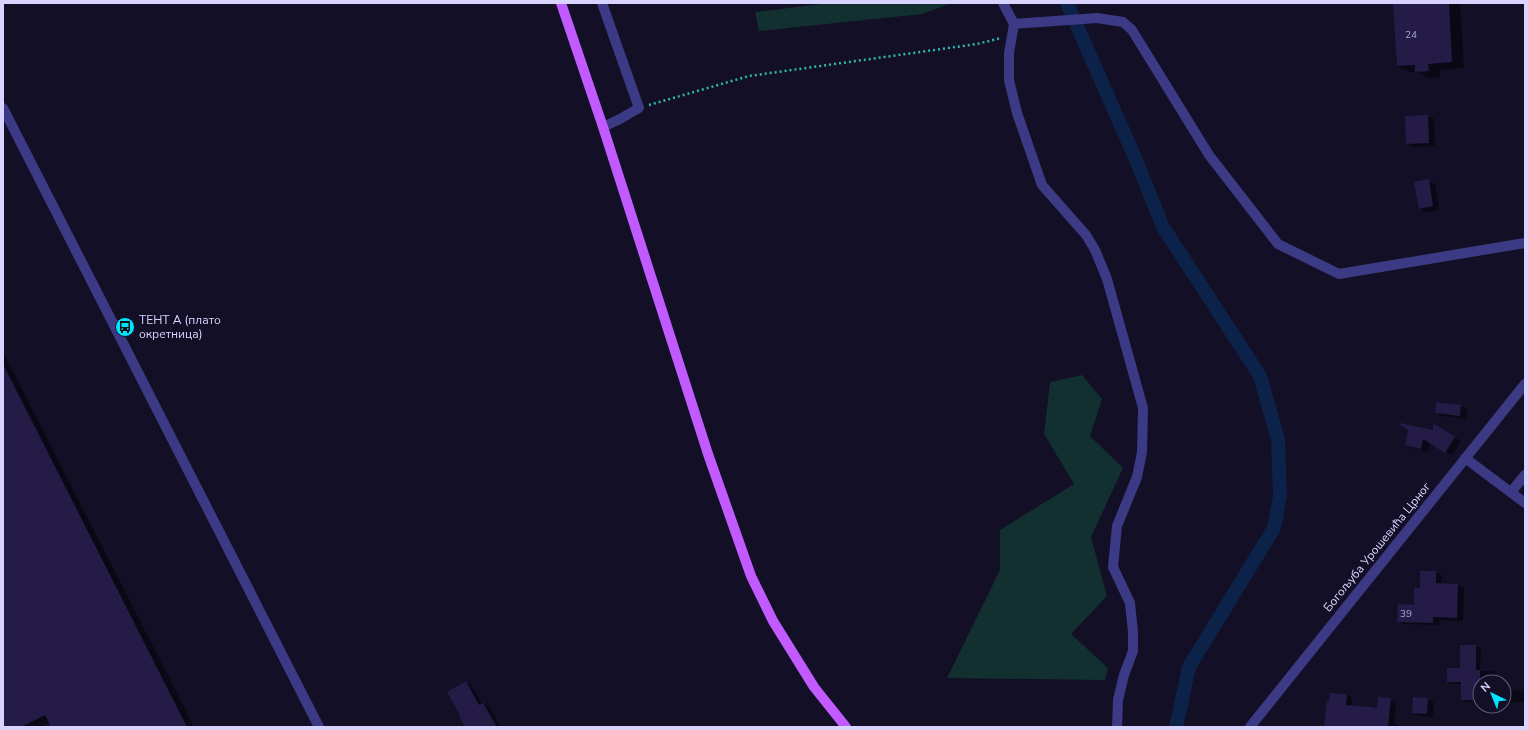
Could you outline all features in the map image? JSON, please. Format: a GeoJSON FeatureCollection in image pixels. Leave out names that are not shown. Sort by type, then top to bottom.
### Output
{"type":"FeatureCollection","features":[{"type":"Feature","properties":{"kind":"main road"},"geometry":{"type":"LineString","coordinates":[[560,3],[603,127],[708,454],[751,576],[773,621],[814,687],[846,727]]}},
{"type":"Feature","properties":{"kind":"street"},"geometry":{"type":"LineString","coordinates":[[602,3],[639,108],[603,127]]}},
{"type":"Feature","properties":{"kind":"street"},"geometry":{"type":"LineString","coordinates":[[1003,3],[1014,24],[1009,53],[1009,80],[1017,113],[1042,185],[1086,235],[1095,250],[1106,279],[1144,408],[1142,452],[1137,477],[1117,526],[1113,567],[1130,603],[1133,632],[1133,651],[1124,674],[1118,700],[1117,727]]}},
{"type":"Feature","properties":{"kind":"street"},"geometry":{"type":"LineString","coordinates":[[1014,24],[1097,18],[1123,22],[1132,30],[1209,155],[1278,244],[1339,274],[1525,243]]}},
{"type":"Feature","properties":{"kind":"street"},"geometry":{"type":"LineString","coordinates":[[3,108],[319,727]]}},
{"type":"Feature","properties":{"kind":"street","name":"Богољуба Урошевића Црног"},"geometry":{"type":"LineString","coordinates":[[1250,727],[1525,384]]}},
{"type":"Feature","properties":{"kind":"street"},"geometry":{"type":"LineString","coordinates":[[1465,458],[1525,503]]}},
{"type":"Feature","properties":{"kind":"street"},"geometry":{"type":"LineString","coordinates":[[1511,492],[1525,475]]}},
{"type":"Feature","properties":{"kind":"path"},"geometry":{"type":"LineString","coordinates":[[639,108],[749,76],[977,44],[1011,35]]}},
{"type":"Feature","properties":{"kind":"green space"},"geometry":{"type":"Polygon","coordinates":[[[830,3],[952,3],[922,14],[759,31],[755,12],[830,3]]]}},
{"type":"Feature","properties":{"kind":"green space"},"geometry":{"type":"Polygon","coordinates":[[[1082,375],[1102,399],[1090,436],[1123,468],[1091,537],[1107,596],[1071,634],[1108,668],[1105,680],[947,678],[1000,570],[1000,530],[1074,484],[1044,434],[1050,382],[1082,375]]]}},
{"type":"Feature","properties":{"kind":"building"},"geometry":{"type":"Polygon","coordinates":[[[1393,3],[1449,3],[1452,62],[1428,64],[1429,71],[1415,72],[1415,65],[1397,66],[1393,3]]]}},
{"type":"Feature","properties":{"kind":"building"},"geometry":{"type":"Polygon","coordinates":[[[1428,115],[1429,143],[1406,144],[1405,116],[1428,115]]]}},
{"type":"Feature","properties":{"kind":"building"},"geometry":{"type":"Polygon","coordinates":[[[1429,179],[1433,206],[1419,209],[1414,182],[1429,179]]]}},
{"type":"Feature","properties":{"kind":"building"},"geometry":{"type":"Polygon","coordinates":[[[3,364],[187,727],[51,727],[45,715],[21,727],[3,727],[3,364]]]}},
{"type":"Feature","properties":{"kind":"building"},"geometry":{"type":"Polygon","coordinates":[[[1436,402],[1461,405],[1460,416],[1435,413],[1436,402]]]}},
{"type":"Feature","properties":{"kind":"building"},"geometry":{"type":"Polygon","coordinates":[[[1400,423],[1433,430],[1433,423],[1455,437],[1445,453],[1423,439],[1421,449],[1405,445],[1408,430],[1400,425],[1400,423]]]}},
{"type":"Feature","properties":{"kind":"building"},"geometry":{"type":"Polygon","coordinates":[[[1420,571],[1436,571],[1436,583],[1458,584],[1457,618],[1433,617],[1433,623],[1397,622],[1398,604],[1414,605],[1414,588],[1420,588],[1420,571]]]}},
{"type":"Feature","properties":{"kind":"building"},"geometry":{"type":"Polygon","coordinates":[[[1460,645],[1476,645],[1476,670],[1480,670],[1480,674],[1472,674],[1472,700],[1461,700],[1461,682],[1447,682],[1447,668],[1460,668],[1460,645]]]}},
{"type":"Feature","properties":{"kind":"building"},"geometry":{"type":"Polygon","coordinates":[[[466,681],[479,705],[483,703],[497,727],[465,727],[447,692],[466,681]]]}},
{"type":"Feature","properties":{"kind":"building"},"geometry":{"type":"Polygon","coordinates":[[[1330,693],[1347,694],[1346,705],[1377,708],[1378,697],[1391,698],[1388,727],[1324,727],[1327,701],[1329,701],[1330,693]]]}},
{"type":"Feature","properties":{"kind":"building"},"geometry":{"type":"Polygon","coordinates":[[[1413,697],[1428,698],[1427,714],[1412,713],[1413,697]]]}},
{"type":"Feature","properties":{"kind":"waterway"},"geometry":{"type":"LineString","coordinates":[[1067,3],[1136,160],[1163,227],[1260,376],[1278,439],[1280,496],[1274,528],[1189,667],[1176,727]]}},
{"type":"Feature","properties":{"kind":"place","name":"ТЕНТ А (плато окретница)"},"geometry":{"type":"Point","coordinates":[125,327]}}]}
